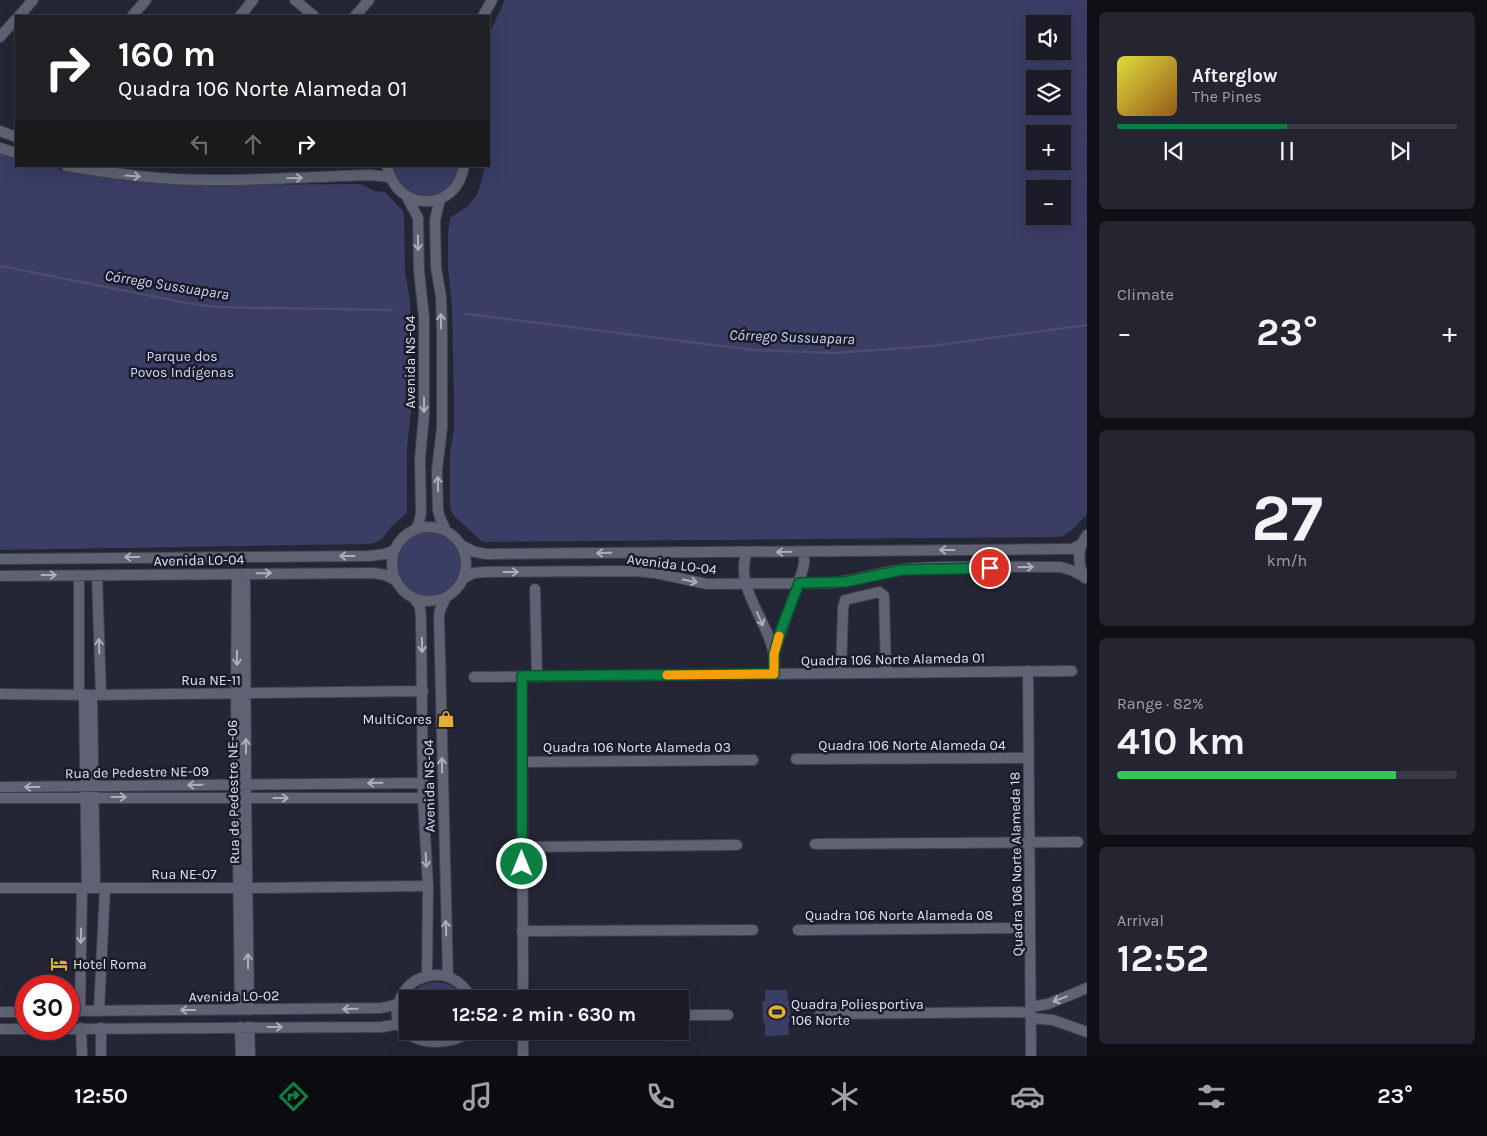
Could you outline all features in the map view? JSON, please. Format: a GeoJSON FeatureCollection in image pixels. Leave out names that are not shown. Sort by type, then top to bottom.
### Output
{"type":"FeatureCollection","features":[{"type":"Feature","properties":{"kind":"street"},"geometry":{"type":"LineString","coordinates":[[20,15],[33,0]]}},
{"type":"Feature","properties":{"kind":"street"},"geometry":{"type":"LineString","coordinates":[[133,15],[146,0]]}},
{"type":"Feature","properties":{"kind":"street"},"geometry":{"type":"LineString","coordinates":[[241,15],[253,0]]}},
{"type":"Feature","properties":{"kind":"street"},"geometry":{"type":"LineString","coordinates":[[294,0],[313,15]]}},
{"type":"Feature","properties":{"kind":"street"},"geometry":{"type":"LineString","coordinates":[[356,15],[369,0]]}},
{"type":"Feature","properties":{"kind":"street"},"geometry":{"type":"LineString","coordinates":[[484,15],[492,0]]}},
{"type":"Feature","properties":{"kind":"street"},"geometry":{"type":"LineString","coordinates":[[0,37],[15,20]]}},
{"type":"Feature","properties":{"kind":"street"},"geometry":{"type":"LineString","coordinates":[[0,131],[15,137]]}},
{"type":"Feature","properties":{"kind":"street"},"geometry":{"type":"LineString","coordinates":[[0,148],[15,153]]}},
{"type":"Feature","properties":{"kind":"street"},"geometry":{"type":"LineString","coordinates":[[73,167],[122,175],[174,179],[229,180],[369,175],[390,177],[387,167]]}},
{"type":"Feature","properties":{"kind":"street"},"geometry":{"type":"LineString","coordinates":[[407,197],[419,201],[440,199],[454,190],[461,180],[464,167]]}},
{"type":"Feature","properties":{"kind":"street","name":"Avenida NS-04"},"geometry":{"type":"LineString","coordinates":[[390,177],[396,188],[407,197],[418,218],[419,271],[424,317],[424,415],[420,459],[421,513],[416,530]]}},
{"type":"Feature","properties":{"kind":"street"},"geometry":{"type":"LineString","coordinates":[[440,199],[435,220],[436,267],[442,328],[442,428],[437,470],[438,510],[446,531]]}},
{"type":"Feature","properties":{"kind":"street"},"geometry":{"type":"LineString","coordinates":[[396,581],[392,565],[395,550],[402,538],[416,530],[431,527],[446,531],[456,538],[461,545],[466,559],[464,578]]}},
{"type":"Feature","properties":{"kind":"street"},"geometry":{"type":"LineString","coordinates":[[1084,539],[1079,561],[1086,579]]}},
{"type":"Feature","properties":{"kind":"street","name":"Avenida LO-04"},"geometry":{"type":"LineString","coordinates":[[461,545],[475,552],[487,554],[802,552],[1066,549],[1072,548],[1084,539]]}},
{"type":"Feature","properties":{"kind":"street","name":"Avenida LO-04"},"geometry":{"type":"LineString","coordinates":[[0,558],[369,556],[385,554],[395,550]]}},
{"type":"Feature","properties":{"kind":"street"},"geometry":{"type":"LineString","coordinates":[[747,552],[743,567],[745,584],[774,654]]}},
{"type":"Feature","properties":{"kind":"street"},"geometry":{"type":"LineString","coordinates":[[774,674],[774,654],[804,566],[802,552]]}},
{"type":"Feature","properties":{"kind":"street","name":"Avenida LO-04"},"geometry":{"type":"LineString","coordinates":[[464,578],[474,573],[484,572],[636,571],[704,583],[745,584],[845,582],[894,571],[940,568],[1060,567],[1086,579]]}},
{"type":"Feature","properties":{"kind":"street","name":"Avenida LO-04"},"geometry":{"type":"LineString","coordinates":[[0,576],[373,573],[383,574],[396,581]]}},
{"type":"Feature","properties":{"kind":"street","name":"Rua de Pedestre NE-06"},"geometry":{"type":"LineString","coordinates":[[241,574],[244,1010]]}},
{"type":"Feature","properties":{"kind":"street"},"geometry":{"type":"LineString","coordinates":[[79,575],[89,695]]}},
{"type":"Feature","properties":{"kind":"street"},"geometry":{"type":"LineString","coordinates":[[97,575],[89,695],[89,798],[98,1011]]}},
{"type":"Feature","properties":{"kind":"street","name":"Avenida NS-04"},"geometry":{"type":"LineString","coordinates":[[448,977],[439,617],[446,597],[456,590],[464,578]]}},
{"type":"Feature","properties":{"kind":"street","name":"Avenida NS-04"},"geometry":{"type":"LineString","coordinates":[[396,581],[403,590],[414,598],[420,607],[421,614],[423,798],[428,886],[427,976]]}},
{"type":"Feature","properties":{"kind":"street"},"geometry":{"type":"LineString","coordinates":[[535,589],[537,676]]}},
{"type":"Feature","properties":{"kind":"street"},"geometry":{"type":"LineString","coordinates":[[841,673],[843,608],[845,600],[879,592],[884,596],[886,673]]}},
{"type":"Feature","properties":{"kind":"street"},"geometry":{"type":"LineString","coordinates":[[414,598],[430,601],[446,597]]}},
{"type":"Feature","properties":{"kind":"street","name":"Quadra 106 Norte Alameda 01"},"geometry":{"type":"LineString","coordinates":[[474,677],[1072,671]]}},
{"type":"Feature","properties":{"kind":"street","name":"Quadra 106 Norte Alameda 18"},"geometry":{"type":"LineString","coordinates":[[1028,672],[1031,1056]]}},
{"type":"Feature","properties":{"kind":"street"},"geometry":{"type":"LineString","coordinates":[[522,676],[523,990]]}},
{"type":"Feature","properties":{"kind":"street","name":"Rua NE-11"},"geometry":{"type":"LineString","coordinates":[[0,694],[241,694],[423,691]]}},
{"type":"Feature","properties":{"kind":"street","name":"Quadra 106 Norte Alameda 04"},"geometry":{"type":"LineString","coordinates":[[796,759],[1029,758]]}},
{"type":"Feature","properties":{"kind":"street","name":"Quadra 106 Norte Alameda 03"},"geometry":{"type":"LineString","coordinates":[[522,762],[753,760]]}},
{"type":"Feature","properties":{"kind":"street","name":"Rua de Pedestre NE-09"},"geometry":{"type":"LineString","coordinates":[[0,787],[424,782]]}},
{"type":"Feature","properties":{"kind":"street","name":"Rua de Pedestre NE-09"},"geometry":{"type":"LineString","coordinates":[[0,798],[423,798]]}},
{"type":"Feature","properties":{"kind":"street"},"geometry":{"type":"LineString","coordinates":[[815,844],[1078,842]]}},
{"type":"Feature","properties":{"kind":"street"},"geometry":{"type":"LineString","coordinates":[[522,847],[737,844]]}},
{"type":"Feature","properties":{"kind":"street","name":"Rua NE-07"},"geometry":{"type":"LineString","coordinates":[[0,888],[428,886]]}},
{"type":"Feature","properties":{"kind":"street"},"geometry":{"type":"LineString","coordinates":[[80,1011],[92,888]]}},
{"type":"Feature","properties":{"kind":"street","name":"Quadra 106 Norte Alameda 08"},"geometry":{"type":"LineString","coordinates":[[798,930],[1030,928]]}},
{"type":"Feature","properties":{"kind":"street"},"geometry":{"type":"LineString","coordinates":[[522,931],[754,930]]}},
{"type":"Feature","properties":{"kind":"street"},"geometry":{"type":"LineString","coordinates":[[82,1056],[81,1028],[382,1027],[398,1024],[398,1004],[412,982],[427,976],[440,975],[461,984],[465,990]]}},
{"type":"Feature","properties":{"kind":"street"},"geometry":{"type":"LineString","coordinates":[[1031,1012],[1087,988]]}},
{"type":"Feature","properties":{"kind":"street","name":"Avenida LO-02"},"geometry":{"type":"LineString","coordinates":[[80,1011],[380,1008],[398,1004]]}},
{"type":"Feature","properties":{"kind":"street"},"geometry":{"type":"LineString","coordinates":[[0,1012],[15,1012]]}},
{"type":"Feature","properties":{"kind":"street"},"geometry":{"type":"LineString","coordinates":[[820,1014],[1031,1012],[1087,1032]]}},
{"type":"Feature","properties":{"kind":"street"},"geometry":{"type":"LineString","coordinates":[[689,1015],[728,1015]]}},
{"type":"Feature","properties":{"kind":"street"},"geometry":{"type":"LineString","coordinates":[[241,1056],[244,1027]]}},
{"type":"Feature","properties":{"kind":"street"},"geometry":{"type":"LineString","coordinates":[[244,1027],[250,1056]]}},
{"type":"Feature","properties":{"kind":"street"},"geometry":{"type":"LineString","coordinates":[[101,1028],[101,1056]]}},
{"type":"Feature","properties":{"kind":"street"},"geometry":{"type":"LineString","coordinates":[[0,1029],[15,1029]]}},
{"type":"Feature","properties":{"kind":"street"},"geometry":{"type":"LineString","coordinates":[[407,1040],[427,1051],[435,1052],[448,1050],[465,1040]]}},
{"type":"Feature","properties":{"kind":"street"},"geometry":{"type":"LineString","coordinates":[[523,1040],[523,1056]]}},
{"type":"Feature","properties":{"kind":"green space"},"geometry":{"type":"Polygon","coordinates":[[[505,0],[1087,0],[1087,515],[1070,532],[1057,537],[481,541],[455,517],[450,509],[450,453],[454,429],[454,399],[448,232],[450,218],[468,206],[476,196],[485,167],[490,167],[490,32],[505,0]]]}},
{"type":"Feature","properties":{"kind":"green space","name":"Parque dos Povos Indígenas"},"geometry":{"type":"Polygon","coordinates":[[[0,152],[15,157],[15,167],[52,167],[66,171],[125,179],[225,185],[361,184],[374,191],[385,192],[403,211],[405,271],[410,301],[411,329],[411,410],[407,449],[407,511],[381,539],[369,544],[0,550],[0,152]]]}},
{"type":"Feature","properties":{"kind":"green space"},"geometry":{"type":"Polygon","coordinates":[[[393,167],[458,167],[455,179],[447,188],[437,193],[426,195],[414,193],[404,188],[397,179],[393,167]]]}},
{"type":"Feature","properties":{"kind":"green space"},"geometry":{"type":"Polygon","coordinates":[[[430,532],[448,538],[456,546],[462,564],[456,582],[448,590],[430,596],[412,590],[404,582],[398,564],[404,546],[412,538],[430,532]]]}},
{"type":"Feature","properties":{"kind":"green space"},"geometry":{"type":"Polygon","coordinates":[[[434,982],[443,983],[458,990],[416,990],[434,982]]]}},
{"type":"Feature","properties":{"kind":"green space","name":"Quadra Poliesportiva 106 Norte"},"geometry":{"type":"Polygon","coordinates":[[[765,990],[787,990],[788,1001],[790,1001],[789,1035],[765,1036],[762,1002],[765,1001],[765,990]]]}},
{"type":"Feature","properties":{"kind":"green space"},"geometry":{"type":"Polygon","coordinates":[[[435,1040],[451,1040],[446,1044],[435,1040]]]}},
{"type":"Feature","properties":{"kind":"waterway","name":"Córrego Sussuapara"},"geometry":{"type":"LineString","coordinates":[[0,266],[215,307],[392,310]]}},
{"type":"Feature","properties":{"kind":"waterway","name":"Córrego Sussuapara"},"geometry":{"type":"LineString","coordinates":[[466,314],[753,350],[835,353],[931,346],[1087,325]]}},
{"type":"Feature","properties":{"kind":"slow traffic"},"geometry":{"type":"LineString","coordinates":[[667,675],[774,674],[774,654],[779,636]]}},
{"type":"Feature","properties":{"kind":"place","name":"MultiCores"},"geometry":{"type":"Point","coordinates":[446,719]}},
{"type":"Feature","properties":{"kind":"place","name":"Hotel Roma"},"geometry":{"type":"Point","coordinates":[59,964]}},
{"type":"Feature","properties":{"kind":"place","name":"Quadra Poliesportiva 106 Norte"},"geometry":{"type":"Point","coordinates":[777,1012]}},
{"type":"Feature","properties":{"kind":"route"},"geometry":{"type":"LineString","coordinates":[[522,864],[522,676],[774,674],[774,654],[799,583],[845,582],[902,570],[990,568]]}}]}
